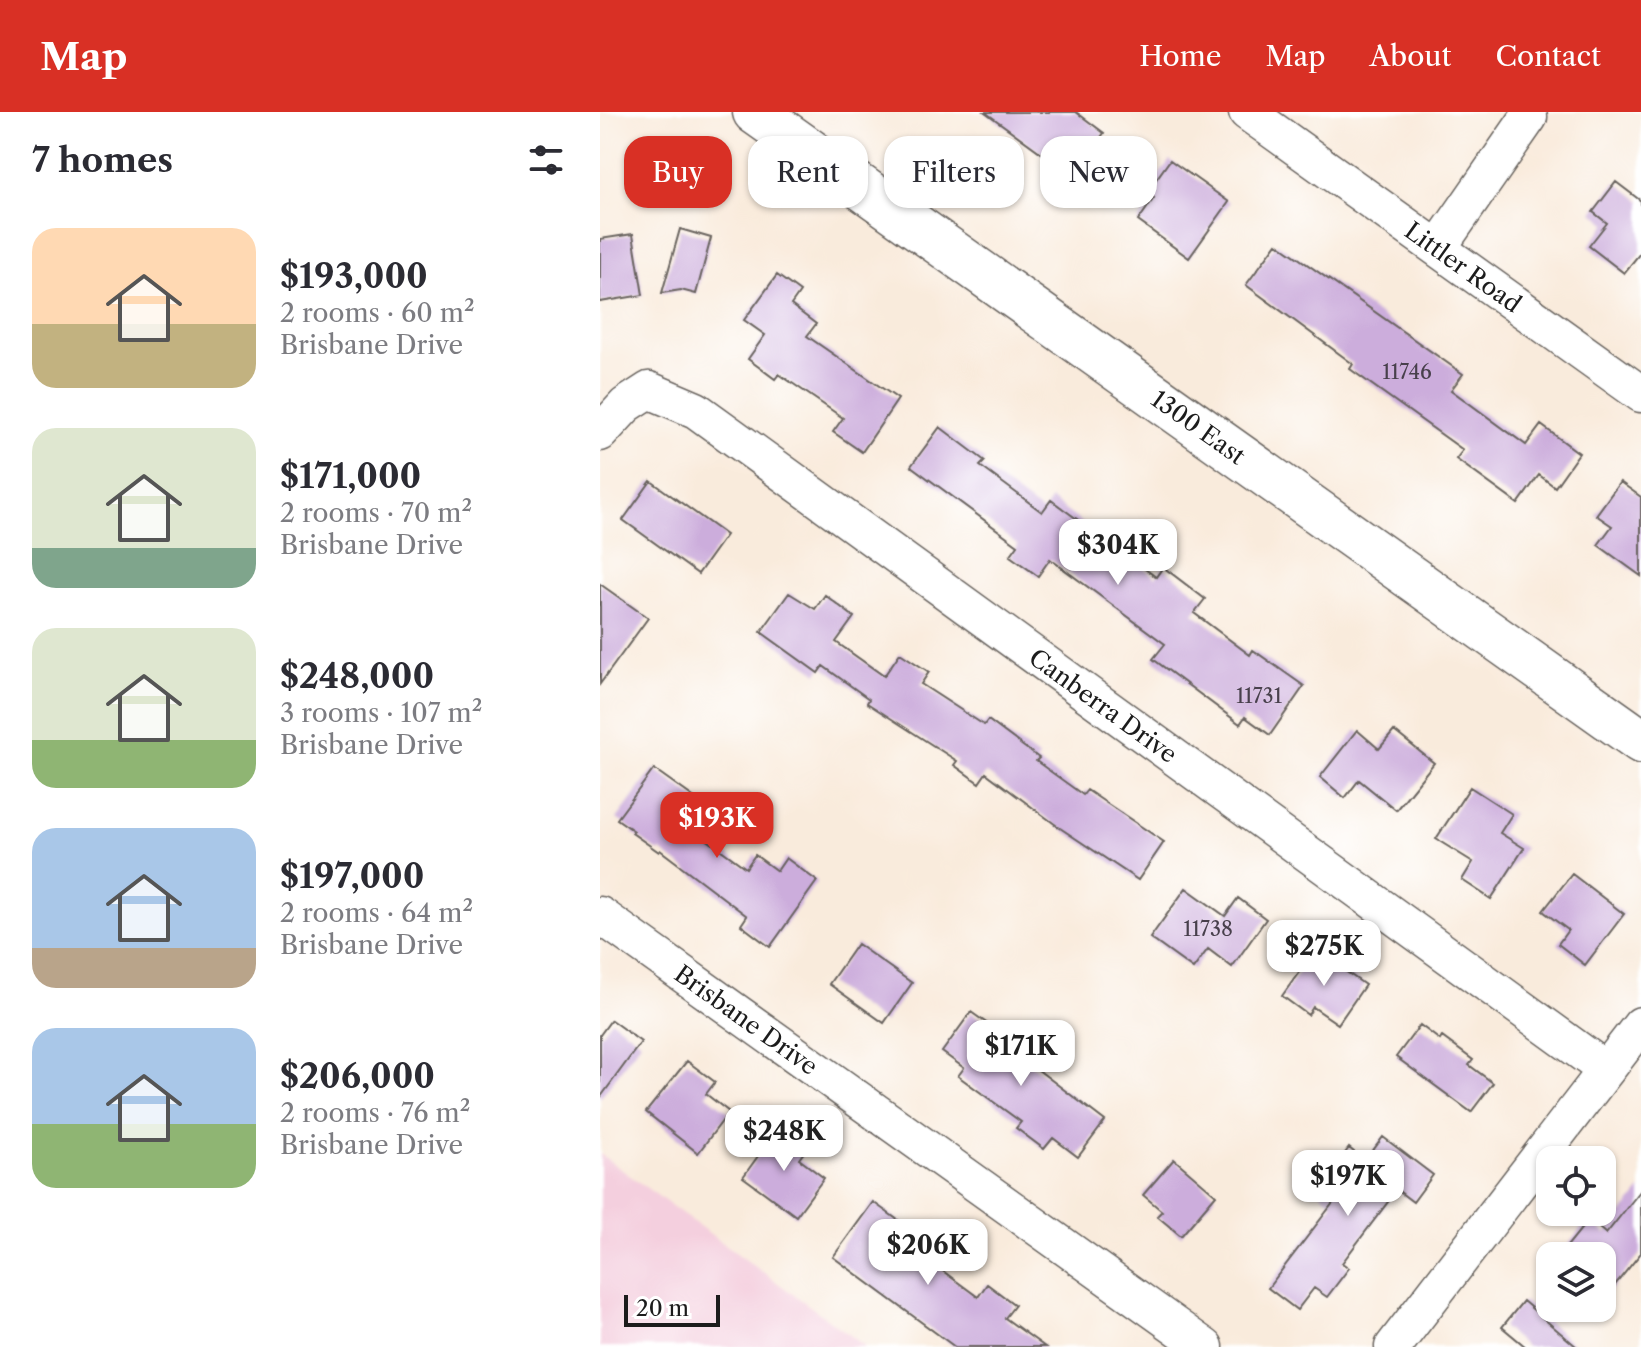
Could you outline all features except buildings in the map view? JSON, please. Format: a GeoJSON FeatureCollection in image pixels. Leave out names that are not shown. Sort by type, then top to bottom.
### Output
{"type":"FeatureCollection","features":[{"type":"Feature","properties":{"kind":"main road","name":"1300 East"},"geometry":{"type":"LineString","coordinates":[[755,112],[1641,741]]}},
{"type":"Feature","properties":{"kind":"street","name":"Littler Road"},"geometry":{"type":"LineString","coordinates":[[1247,112],[1641,394]]}},
{"type":"Feature","properties":{"kind":"street"},"geometry":{"type":"LineString","coordinates":[[1438,248],[1529,117]]}},
{"type":"Feature","properties":{"kind":"street","name":"Canberra Drive"},"geometry":{"type":"LineString","coordinates":[[600,433],[626,405],[649,390],[696,410],[1606,1070]]}},
{"type":"Feature","properties":{"kind":"street","name":"Brisbane Drive"},"geometry":{"type":"LineString","coordinates":[[600,915],[1205,1347]]}},
{"type":"Feature","properties":{"kind":"street"},"geometry":{"type":"LineString","coordinates":[[1393,1347],[1641,1025]]}},
{"type":"Feature","properties":{"kind":"shaded area"},"geometry":{"type":"Polygon","coordinates":[[[600,1154],[866,1347],[600,1347],[600,1154]]]}}]}
